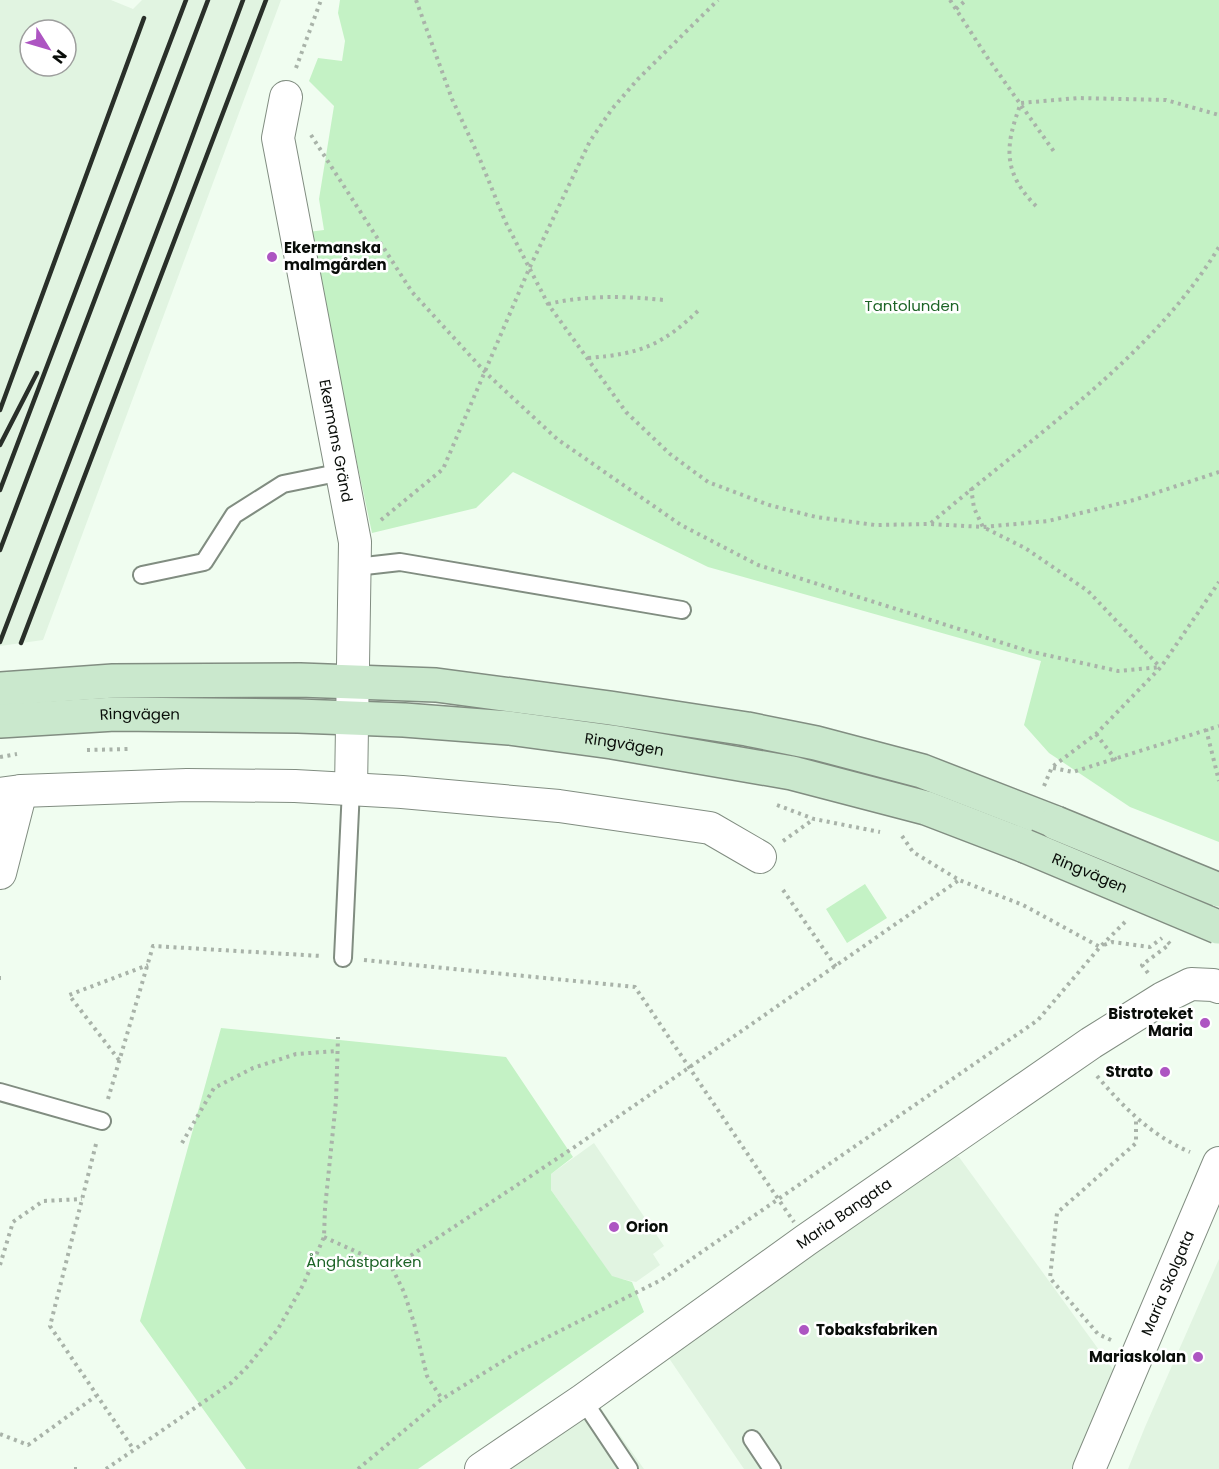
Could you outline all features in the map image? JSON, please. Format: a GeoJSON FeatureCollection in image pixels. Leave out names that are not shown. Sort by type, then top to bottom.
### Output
{"type":"FeatureCollection","features":[{"type":"Feature","properties":{"kind":"main road"},"geometry":{"type":"LineString","coordinates":[[0,689],[113,681],[352,682],[436,685],[747,729],[922,771],[1219,890]]}},
{"type":"Feature","properties":{"kind":"main road","name":"Ringvägen"},"geometry":{"type":"LineString","coordinates":[[0,721],[115,714],[351,717],[509,728],[612,742],[792,773],[926,808],[1025,846],[1219,927]]}},
{"type":"Feature","properties":{"kind":"street","name":"Ekermans Gränd"},"geometry":{"type":"LineString","coordinates":[[285,97],[278,138],[356,554],[351,789]]}},
{"type":"Feature","properties":{"kind":"street"},"geometry":{"type":"LineString","coordinates":[[0,873],[10,793],[187,785],[351,789],[559,806],[710,828],[760,857]]}},
{"type":"Feature","properties":{"kind":"street","name":"Maria Bangata"},"geometry":{"type":"LineString","coordinates":[[481,1469],[583,1400],[816,1233],[1091,1043],[1163,998],[1191,984],[1219,987]]}},
{"type":"Feature","properties":{"kind":"street","name":"Maria Skolgata"},"geometry":{"type":"LineString","coordinates":[[1089,1469],[1219,1163]]}},
{"type":"Feature","properties":{"kind":"lane"},"geometry":{"type":"LineString","coordinates":[[142,575],[204,562],[234,515],[283,484],[342,472]]}},
{"type":"Feature","properties":{"kind":"lane"},"geometry":{"type":"LineString","coordinates":[[356,554],[682,610]]}},
{"type":"Feature","properties":{"kind":"lane"},"geometry":{"type":"LineString","coordinates":[[344,958],[351,789]]}},
{"type":"Feature","properties":{"kind":"lane"},"geometry":{"type":"LineString","coordinates":[[0,1092],[102,1121]]}},
{"type":"Feature","properties":{"kind":"lane"},"geometry":{"type":"LineString","coordinates":[[583,1400],[629,1469]]}},
{"type":"Feature","properties":{"kind":"lane"},"geometry":{"type":"LineString","coordinates":[[752,1439],[772,1469]]}},
{"type":"Feature","properties":{"kind":"path"},"geometry":{"type":"LineString","coordinates":[[321,0],[285,97],[412,292],[486,373],[566,445],[681,525],[758,565],[1028,651],[1118,671],[1161,667]]}},
{"type":"Feature","properties":{"kind":"path"},"geometry":{"type":"LineString","coordinates":[[416,0],[452,99],[529,269],[548,304],[626,412],[670,454],[708,482],[769,505],[816,517],[874,525],[930,524],[983,527],[1048,521],[1134,500],[1219,472]]}},
{"type":"Feature","properties":{"kind":"path"},"geometry":{"type":"LineString","coordinates":[[356,554],[443,469],[529,269],[591,141],[612,109],[638,79],[718,0]]}},
{"type":"Feature","properties":{"kind":"path"},"geometry":{"type":"LineString","coordinates":[[950,0],[1055,153]]}},
{"type":"Feature","properties":{"kind":"path"},"geometry":{"type":"LineString","coordinates":[[956,9],[966,0]]}},
{"type":"Feature","properties":{"kind":"path"},"geometry":{"type":"LineString","coordinates":[[1021,103],[1078,98],[1166,100],[1219,115]]}},
{"type":"Feature","properties":{"kind":"path"},"geometry":{"type":"LineString","coordinates":[[1021,103],[1011,130],[1009,156],[1012,174],[1022,192],[1036,206]]}},
{"type":"Feature","properties":{"kind":"path"},"geometry":{"type":"LineString","coordinates":[[930,524],[1130,356],[1176,307],[1203,273],[1219,247]]}},
{"type":"Feature","properties":{"kind":"path"},"geometry":{"type":"LineString","coordinates":[[548,304],[574,298],[604,296],[664,300]]}},
{"type":"Feature","properties":{"kind":"path"},"geometry":{"type":"LineString","coordinates":[[587,358],[635,351],[660,342],[681,327],[701,308]]}},
{"type":"Feature","properties":{"kind":"path"},"geometry":{"type":"LineString","coordinates":[[971,488],[974,508],[983,527],[1025,548],[1088,591],[1161,667]]}},
{"type":"Feature","properties":{"kind":"path"},"geometry":{"type":"LineString","coordinates":[[1044,787],[1052,767],[1096,734],[1161,667],[1219,582]]}},
{"type":"Feature","properties":{"kind":"path"},"geometry":{"type":"LineString","coordinates":[[1052,767],[1073,772],[1219,726]]}},
{"type":"Feature","properties":{"kind":"path"},"geometry":{"type":"LineString","coordinates":[[1206,729],[1219,781]]}},
{"type":"Feature","properties":{"kind":"path"},"geometry":{"type":"LineString","coordinates":[[1096,734],[1116,760]]}},
{"type":"Feature","properties":{"kind":"path"},"geometry":{"type":"LineString","coordinates":[[770,802],[814,819]]}},
{"type":"Feature","properties":{"kind":"path"},"geometry":{"type":"LineString","coordinates":[[902,836],[913,852],[959,880],[1023,905],[1100,947]]}},
{"type":"Feature","properties":{"kind":"path"},"geometry":{"type":"LineString","coordinates":[[392,1268],[576,1146],[959,880]]}},
{"type":"Feature","properties":{"kind":"path"},"geometry":{"type":"LineString","coordinates":[[783,890],[836,967]]}},
{"type":"Feature","properties":{"kind":"path"},"geometry":{"type":"LineString","coordinates":[[358,1469],[442,1399],[516,1353],[661,1280],[1038,1020],[1100,947],[1112,942],[1150,947],[1164,937],[1170,944],[1142,965]]}},
{"type":"Feature","properties":{"kind":"path"},"geometry":{"type":"LineString","coordinates":[[134,1450],[50,1326],[102,1121],[153,946],[320,956]]}},
{"type":"Feature","properties":{"kind":"path"},"geometry":{"type":"LineString","coordinates":[[366,960],[635,987],[794,1222]]}},
{"type":"Feature","properties":{"kind":"path"},"geometry":{"type":"LineString","coordinates":[[69,995],[148,965]]}},
{"type":"Feature","properties":{"kind":"path"},"geometry":{"type":"LineString","coordinates":[[64,993],[69,995],[120,1060]]}},
{"type":"Feature","properties":{"kind":"path"},"geometry":{"type":"LineString","coordinates":[[106,1469],[231,1383],[278,1329],[303,1285],[324,1237],[336,1101],[338,1037]]}},
{"type":"Feature","properties":{"kind":"path"},"geometry":{"type":"LineString","coordinates":[[182,1143],[214,1088],[253,1068],[296,1054],[337,1051]]}},
{"type":"Feature","properties":{"kind":"path"},"geometry":{"type":"LineString","coordinates":[[1092,1069],[1136,1117],[1159,1136],[1182,1148]]}},
{"type":"Feature","properties":{"kind":"path"},"geometry":{"type":"LineString","coordinates":[[1136,1117],[1136,1143],[1057,1213],[1050,1278],[1098,1334],[1138,1354]]}},
{"type":"Feature","properties":{"kind":"path"},"geometry":{"type":"LineString","coordinates":[[0,1265],[13,1222],[43,1201],[82,1199]]}},
{"type":"Feature","properties":{"kind":"path"},"geometry":{"type":"LineString","coordinates":[[324,1237],[392,1268],[404,1292],[427,1376],[442,1399]]}},
{"type":"Feature","properties":{"kind":"path"},"geometry":{"type":"LineString","coordinates":[[0,1434],[28,1445],[96,1396]]}},
{"type":"Feature","properties":{"kind":"path"},"geometry":{"type":"LineString","coordinates":[[74,1469],[80,1469]]}},
{"type":"Feature","properties":{"kind":"shaded area"},"geometry":{"type":"Polygon","coordinates":[[[0,0],[111,0],[133,9],[142,0],[281,0],[43,640],[0,646],[0,0]]]}},
{"type":"Feature","properties":{"kind":"shaded area","name":"Orion"},"geometry":{"type":"Polygon","coordinates":[[[594,1143],[664,1246],[653,1254],[660,1265],[636,1282],[612,1277],[551,1190],[551,1174],[594,1143]]]}},
{"type":"Feature","properties":{"kind":"shaded area","name":"Tobaksfabriken"},"geometry":{"type":"Polygon","coordinates":[[[949,1155],[959,1157],[1128,1390],[1094,1469],[744,1469],[658,1342],[949,1155]]]}},
{"type":"Feature","properties":{"kind":"shaded area","name":"Mariaskolan"},"geometry":{"type":"Polygon","coordinates":[[[1219,1259],[1219,1469],[1128,1469],[1145,1427],[1219,1259]]]}},
{"type":"Feature","properties":{"kind":"shaded area"},"geometry":{"type":"Polygon","coordinates":[[[587,1389],[644,1469],[470,1469],[587,1389]]]}},
{"type":"Feature","properties":{"kind":"green space","name":"Tantolunden"},"geometry":{"type":"Polygon","coordinates":[[[340,0],[1219,0],[1219,842],[1130,807],[1049,753],[1024,725],[1041,661],[708,567],[513,472],[476,508],[372,533],[308,232],[324,230],[319,199],[334,106],[309,81],[318,58],[342,61],[345,41],[338,13],[340,0]]]}},
{"type":"Feature","properties":{"kind":"green space"},"geometry":{"type":"Polygon","coordinates":[[[865,884],[887,918],[847,943],[826,909],[865,884]]]}},
{"type":"Feature","properties":{"kind":"green space","name":"Ånghästparken"},"geometry":{"type":"Polygon","coordinates":[[[221,1028],[506,1057],[573,1157],[551,1174],[551,1190],[612,1276],[632,1282],[644,1312],[418,1469],[246,1469],[140,1321],[221,1028]]]}},
{"type":"Feature","properties":{"kind":"railway"},"geometry":{"type":"LineString","coordinates":[[0,490],[186,0]]}},
{"type":"Feature","properties":{"kind":"railway"},"geometry":{"type":"LineString","coordinates":[[0,550],[208,0]]}},
{"type":"Feature","properties":{"kind":"railway"},"geometry":{"type":"LineString","coordinates":[[0,642],[243,0]]}},
{"type":"Feature","properties":{"kind":"railway"},"geometry":{"type":"LineString","coordinates":[[21,643],[266,0]]}},
{"type":"Feature","properties":{"kind":"railway"},"geometry":{"type":"LineString","coordinates":[[0,410],[144,18]]}},
{"type":"Feature","properties":{"kind":"railway"},"geometry":{"type":"LineString","coordinates":[[0,445],[37,373]]}},
{"type":"Feature","properties":{"kind":"place","name":"Ekermanska malmgården"},"geometry":{"type":"Point","coordinates":[272,257]}},
{"type":"Feature","properties":{"kind":"place","name":"Bistroteket Maria"},"geometry":{"type":"Point","coordinates":[1205,1023]}},
{"type":"Feature","properties":{"kind":"place","name":"Strato"},"geometry":{"type":"Point","coordinates":[1165,1072]}},
{"type":"Feature","properties":{"kind":"place","name":"Orion"},"geometry":{"type":"Point","coordinates":[614,1227]}},
{"type":"Feature","properties":{"kind":"place","name":"Tobaksfabriken"},"geometry":{"type":"Point","coordinates":[804,1330]}},
{"type":"Feature","properties":{"kind":"place","name":"Mariaskolan"},"geometry":{"type":"Point","coordinates":[1198,1357]}}]}
